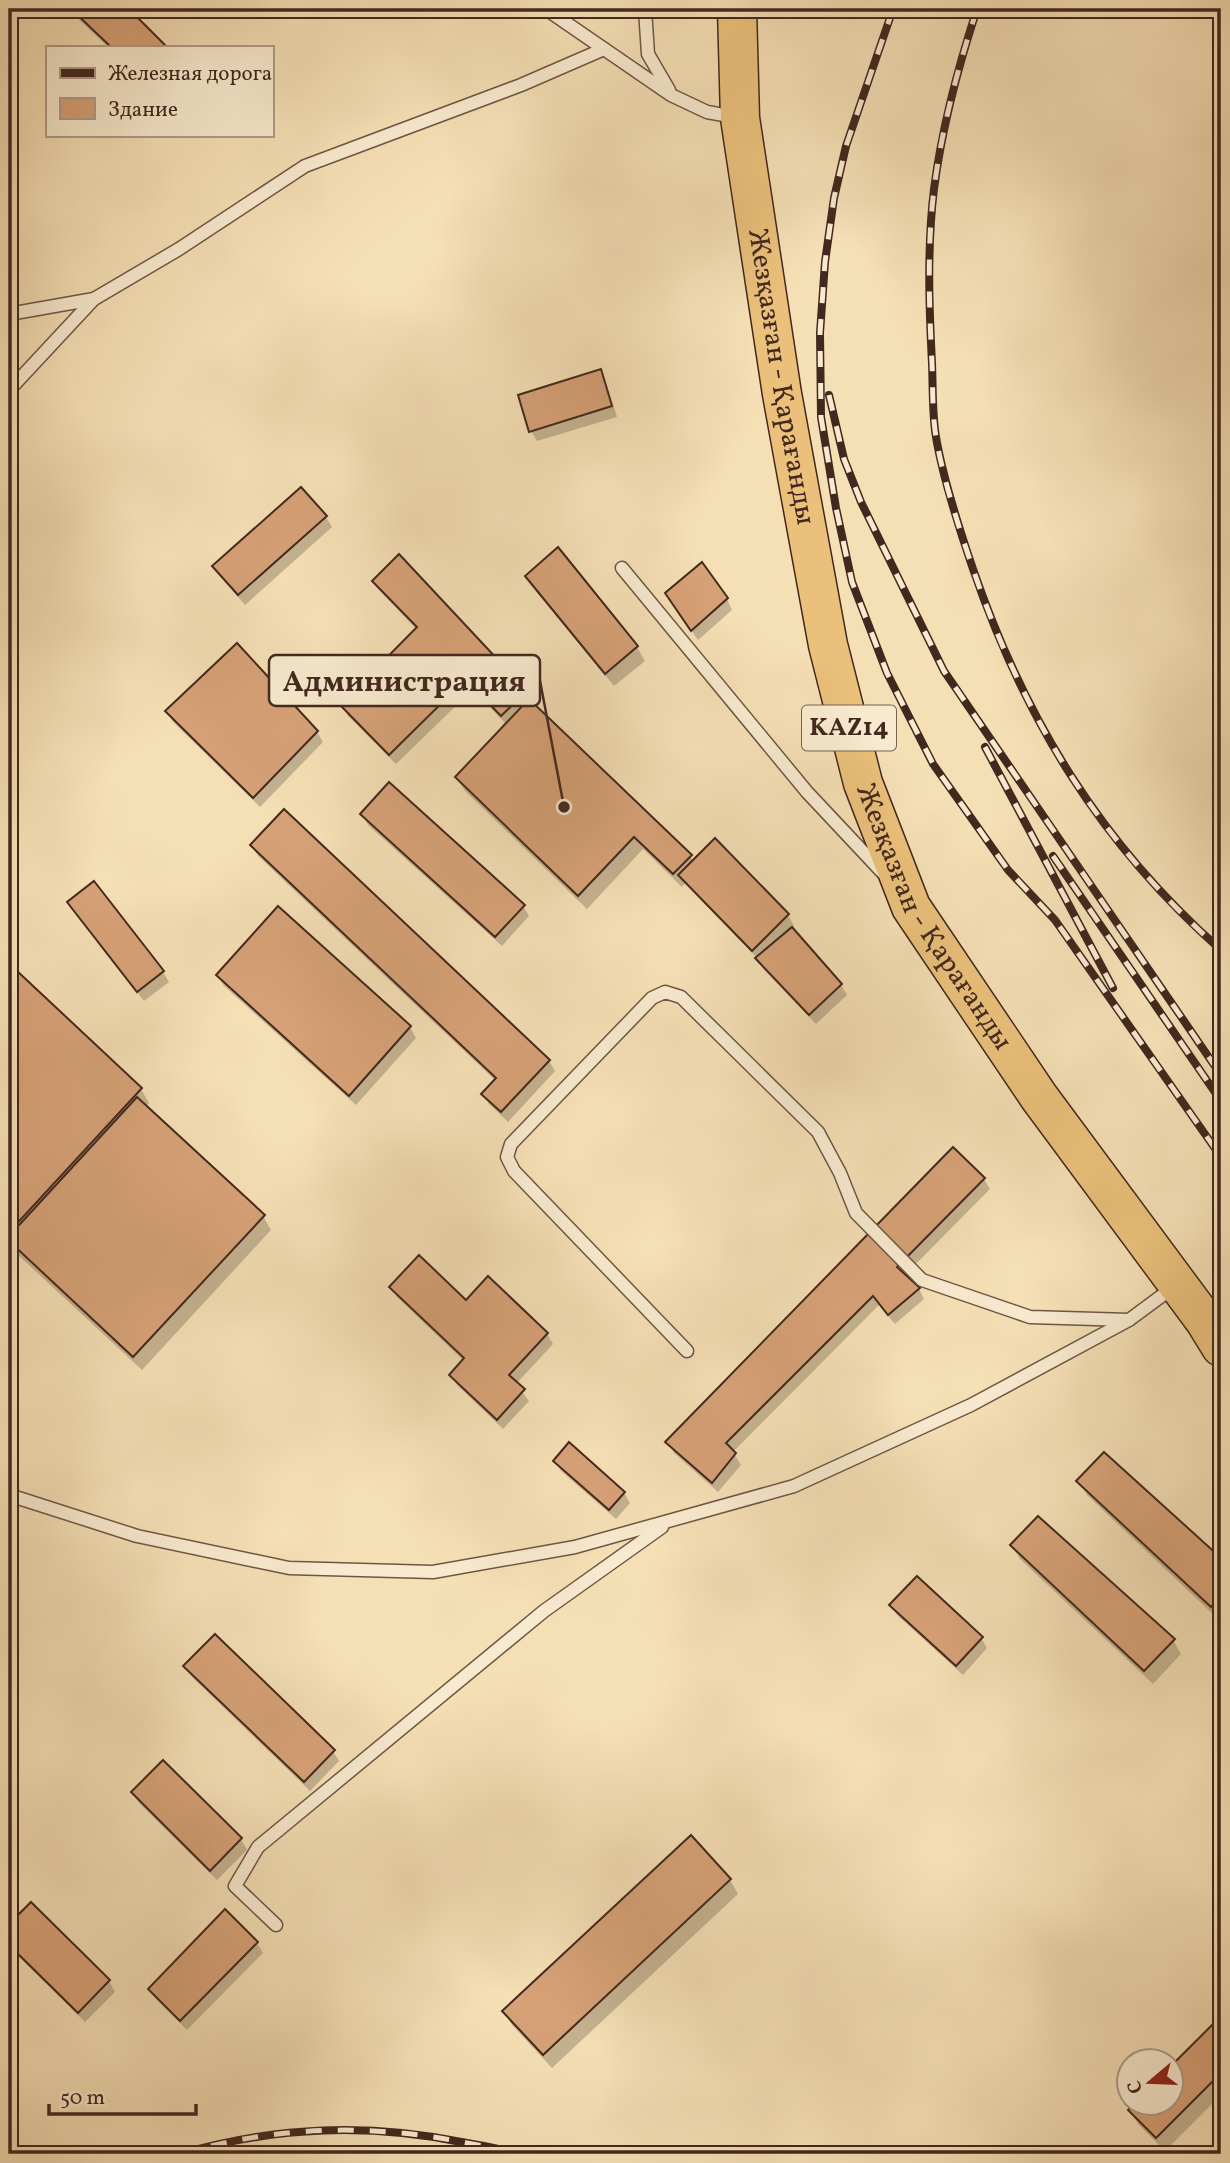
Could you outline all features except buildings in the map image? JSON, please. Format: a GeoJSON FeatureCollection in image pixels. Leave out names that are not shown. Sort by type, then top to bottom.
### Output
{"type":"FeatureCollection","features":[{"type":"Feature","properties":{"kind":"highway","name":"Жезқазған - Қарағанды"},"geometry":{"type":"LineString","coordinates":[[737,9],[740,118],[782,394],[828,645],[863,783],[911,907],[1039,1097],[1178,1284],[1221,1347]]}},
{"type":"Feature","properties":{"kind":"lane"},"geometry":{"type":"LineString","coordinates":[[546,9],[671,95],[707,112],[740,118]]}},
{"type":"Feature","properties":{"kind":"lane"},"geometry":{"type":"LineString","coordinates":[[645,9],[648,54],[671,95]]}},
{"type":"Feature","properties":{"kind":"lane"},"geometry":{"type":"LineString","coordinates":[[9,394],[13,386],[94,299],[180,249],[305,166],[521,85],[604,49]]}},
{"type":"Feature","properties":{"kind":"lane"},"geometry":{"type":"LineString","coordinates":[[9,314],[94,299]]}},
{"type":"Feature","properties":{"kind":"lane"},"geometry":{"type":"LineString","coordinates":[[622,568],[807,792],[908,899]]}},
{"type":"Feature","properties":{"kind":"lane"},"geometry":{"type":"LineString","coordinates":[[687,1351],[514,1171],[507,1157],[511,1144],[652,998],[665,992],[681,998],[817,1132],[840,1173],[856,1213],[922,1280],[1030,1317],[1129,1320]]}},
{"type":"Feature","properties":{"kind":"lane"},"geometry":{"type":"LineString","coordinates":[[9,1494],[137,1536],[289,1568],[433,1572],[575,1547],[794,1486],[971,1405],[1129,1320],[1178,1284]]}},
{"type":"Feature","properties":{"kind":"lane"},"geometry":{"type":"LineString","coordinates":[[276,1925],[235,1886],[258,1847],[544,1611],[671,1520]]}},
{"type":"Feature","properties":{"kind":"railway"},"geometry":{"type":"LineString","coordinates":[[893,9],[846,146],[834,198],[825,262],[820,333],[821,417],[852,582],[887,673],[933,764],[1008,870],[1055,920],[1221,1157]]}},
{"type":"Feature","properties":{"kind":"railway"},"geometry":{"type":"LineString","coordinates":[[977,9],[946,120],[937,166],[930,232],[929,298],[934,419],[947,486],[994,624],[1043,728],[1104,823],[1139,867],[1221,950]]}},
{"type":"Feature","properties":{"kind":"railway"},"geometry":{"type":"LineString","coordinates":[[829,395],[844,459],[861,502],[944,671],[1221,1075]]}},
{"type":"Feature","properties":{"kind":"railway"},"geometry":{"type":"LineString","coordinates":[[985,747],[1113,988]]}},
{"type":"Feature","properties":{"kind":"railway"},"geometry":{"type":"LineString","coordinates":[[1053,856],[1221,1101]]}},
{"type":"Feature","properties":{"kind":"railway"},"geometry":{"type":"LineString","coordinates":[[180,2154],[252,2138],[323,2130],[394,2132],[520,2154]]}},
{"type":"Feature","properties":{"kind":"place","name":"Администрация"},"geometry":{"type":"Point","coordinates":[564,807]}}]}
